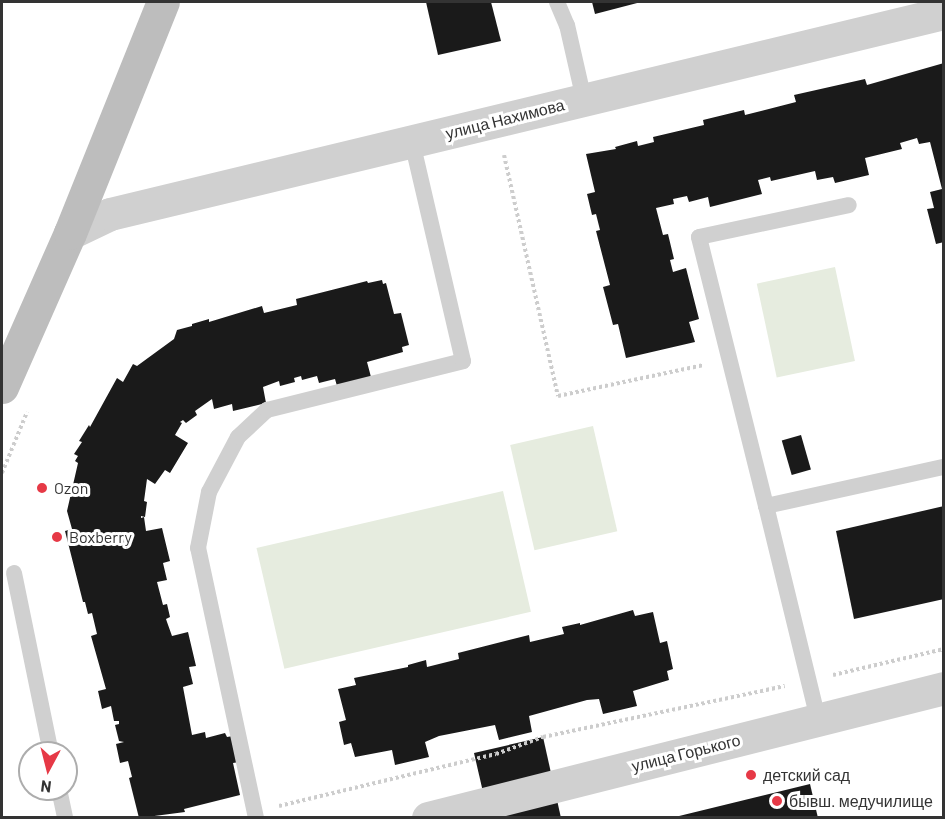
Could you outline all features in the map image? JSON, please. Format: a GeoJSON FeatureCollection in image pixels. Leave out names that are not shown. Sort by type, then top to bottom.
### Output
{"type":"FeatureCollection","features":[{"type":"Feature","properties":{"kind":"street"},"geometry":{"type":"LineString","coordinates":[[2,387],[70,233],[164,2]]}},
{"type":"Feature","properties":{"kind":"street","name":"улица Нахимова"},"geometry":{"type":"LineString","coordinates":[[70,233],[110,214],[944,13]]}},
{"type":"Feature","properties":{"kind":"street","name":"улица Горького"},"geometry":{"type":"LineString","coordinates":[[428,818],[508,808],[818,719],[944,688]]}},
{"type":"Feature","properties":{"kind":"lane"},"geometry":{"type":"LineString","coordinates":[[557,2],[567,25],[584,100]]}},
{"type":"Feature","properties":{"kind":"lane"},"geometry":{"type":"LineString","coordinates":[[256,815],[198,548],[209,492],[238,437],[267,410],[463,361],[412,141]]}},
{"type":"Feature","properties":{"kind":"lane"},"geometry":{"type":"LineString","coordinates":[[818,719],[699,237],[849,205]]}},
{"type":"Feature","properties":{"kind":"lane"},"geometry":{"type":"LineString","coordinates":[[766,506],[944,467]]}},
{"type":"Feature","properties":{"kind":"lane"},"geometry":{"type":"LineString","coordinates":[[14,573],[49,741]]}},
{"type":"Feature","properties":{"kind":"lane"},"geometry":{"type":"LineString","coordinates":[[61,801],[65,818]]}},
{"type":"Feature","properties":{"kind":"path"},"geometry":{"type":"LineString","coordinates":[[496,121],[558,396],[729,359]]}},
{"type":"Feature","properties":{"kind":"path"},"geometry":{"type":"LineString","coordinates":[[256,815],[496,754],[543,737],[809,681],[944,649]]}},
{"type":"Feature","properties":{"kind":"shaded area"},"geometry":{"type":"Polygon","coordinates":[[[835,267],[855,361],[777,378],[757,284],[835,267]]]}},
{"type":"Feature","properties":{"kind":"shaded area"},"geometry":{"type":"Polygon","coordinates":[[[593,426],[617,531],[534,550],[510,445],[593,426]]]}},
{"type":"Feature","properties":{"kind":"shaded area"},"geometry":{"type":"Polygon","coordinates":[[[503,491],[531,612],[284,669],[256,548],[503,491]]]}},
{"type":"Feature","properties":{"kind":"building"},"geometry":{"type":"Polygon","coordinates":[[[426,2],[491,2],[501,41],[438,55],[426,2]]]}},
{"type":"Feature","properties":{"kind":"building"},"geometry":{"type":"Polygon","coordinates":[[[592,2],[641,2],[595,14],[592,2]]]}},
{"type":"Feature","properties":{"kind":"building"},"geometry":{"type":"Polygon","coordinates":[[[944,63],[944,242],[936,244],[927,209],[934,208],[930,192],[942,189],[930,142],[919,144],[917,138],[900,143],[902,149],[865,158],[869,175],[835,183],[833,177],[817,180],[815,171],[771,181],[770,177],[758,180],[762,194],[710,207],[708,197],[689,202],[687,196],[673,199],[674,204],[656,208],[663,235],[668,234],[674,259],[670,260],[673,272],[686,268],[699,319],[689,322],[695,342],[626,358],[618,324],[613,325],[603,287],[610,285],[596,231],[600,230],[596,214],[592,215],[587,194],[595,192],[586,154],[616,149],[615,147],[637,141],[638,146],[654,142],[653,137],[704,125],[703,120],[744,110],[745,115],[796,102],[794,95],[865,79],[867,85],[944,63]]]}},
{"type":"Feature","properties":{"kind":"building"},"geometry":{"type":"Polygon","coordinates":[[[382,280],[383,284],[386,283],[394,314],[401,313],[409,345],[402,347],[403,352],[367,362],[371,377],[337,386],[335,379],[319,383],[317,376],[302,380],[301,376],[294,378],[295,382],[280,386],[279,381],[263,387],[266,403],[233,411],[232,404],[214,409],[212,399],[195,411],[197,415],[186,423],[183,420],[180,422],[182,423],[175,435],[188,443],[170,473],[165,470],[155,484],[147,479],[144,501],[147,502],[145,517],[141,516],[141,518],[144,517],[146,531],[162,528],[170,561],[163,563],[167,580],[157,582],[163,605],[167,604],[170,617],[166,619],[172,636],[188,632],[196,666],[189,667],[193,684],[183,687],[192,735],[205,732],[206,738],[225,733],[227,737],[233,736],[239,762],[233,763],[240,795],[184,809],[185,812],[139,818],[129,778],[132,777],[128,761],[120,763],[116,744],[124,742],[119,741],[115,725],[119,724],[119,721],[114,721],[111,706],[102,709],[98,691],[106,689],[91,636],[97,634],[92,613],[88,614],[85,602],[83,602],[65,531],[72,529],[67,511],[78,463],[75,461],[78,456],[74,454],[82,442],[79,441],[89,425],[90,427],[117,378],[123,382],[133,364],[137,366],[174,339],[177,330],[209,319],[209,322],[262,306],[264,313],[297,305],[296,299],[367,281],[368,283],[382,280]]]}},
{"type":"Feature","properties":{"kind":"building"},"geometry":{"type":"Polygon","coordinates":[[[801,435],[811,470],[792,475],[782,441],[801,435]]]}},
{"type":"Feature","properties":{"kind":"building"},"geometry":{"type":"Polygon","coordinates":[[[944,506],[944,599],[854,619],[836,531],[944,506]]]}},
{"type":"Feature","properties":{"kind":"building"},"geometry":{"type":"Polygon","coordinates":[[[633,610],[635,616],[653,612],[660,643],[667,641],[673,669],[667,671],[669,680],[633,691],[637,706],[603,714],[599,699],[587,700],[529,716],[532,732],[499,740],[495,725],[439,736],[425,742],[429,757],[395,765],[392,750],[355,757],[351,743],[344,745],[339,722],[346,720],[338,689],[356,685],[354,678],[408,667],[408,665],[426,660],[427,667],[459,659],[458,653],[529,635],[530,642],[564,634],[562,627],[580,623],[580,625],[633,610]]]}},
{"type":"Feature","properties":{"kind":"building"},"geometry":{"type":"Polygon","coordinates":[[[543,737],[561,818],[489,818],[474,753],[543,737]]]}},
{"type":"Feature","properties":{"kind":"building","name":"бывш. медучилище"},"geometry":{"type":"Polygon","coordinates":[[[810,784],[818,818],[675,818],[675,817],[810,784]]]}},
{"type":"Feature","properties":{"kind":"place","name":"Ozon"},"geometry":{"type":"Point","coordinates":[42,488]}},
{"type":"Feature","properties":{"kind":"place","name":"Boxberry"},"geometry":{"type":"Point","coordinates":[57,537]}},
{"type":"Feature","properties":{"kind":"place","name":"детский сад"},"geometry":{"type":"Point","coordinates":[751,775]}},
{"type":"Feature","properties":{"kind":"place","name":"бывш. медучилище"},"geometry":{"type":"Point","coordinates":[777,801]}}]}
